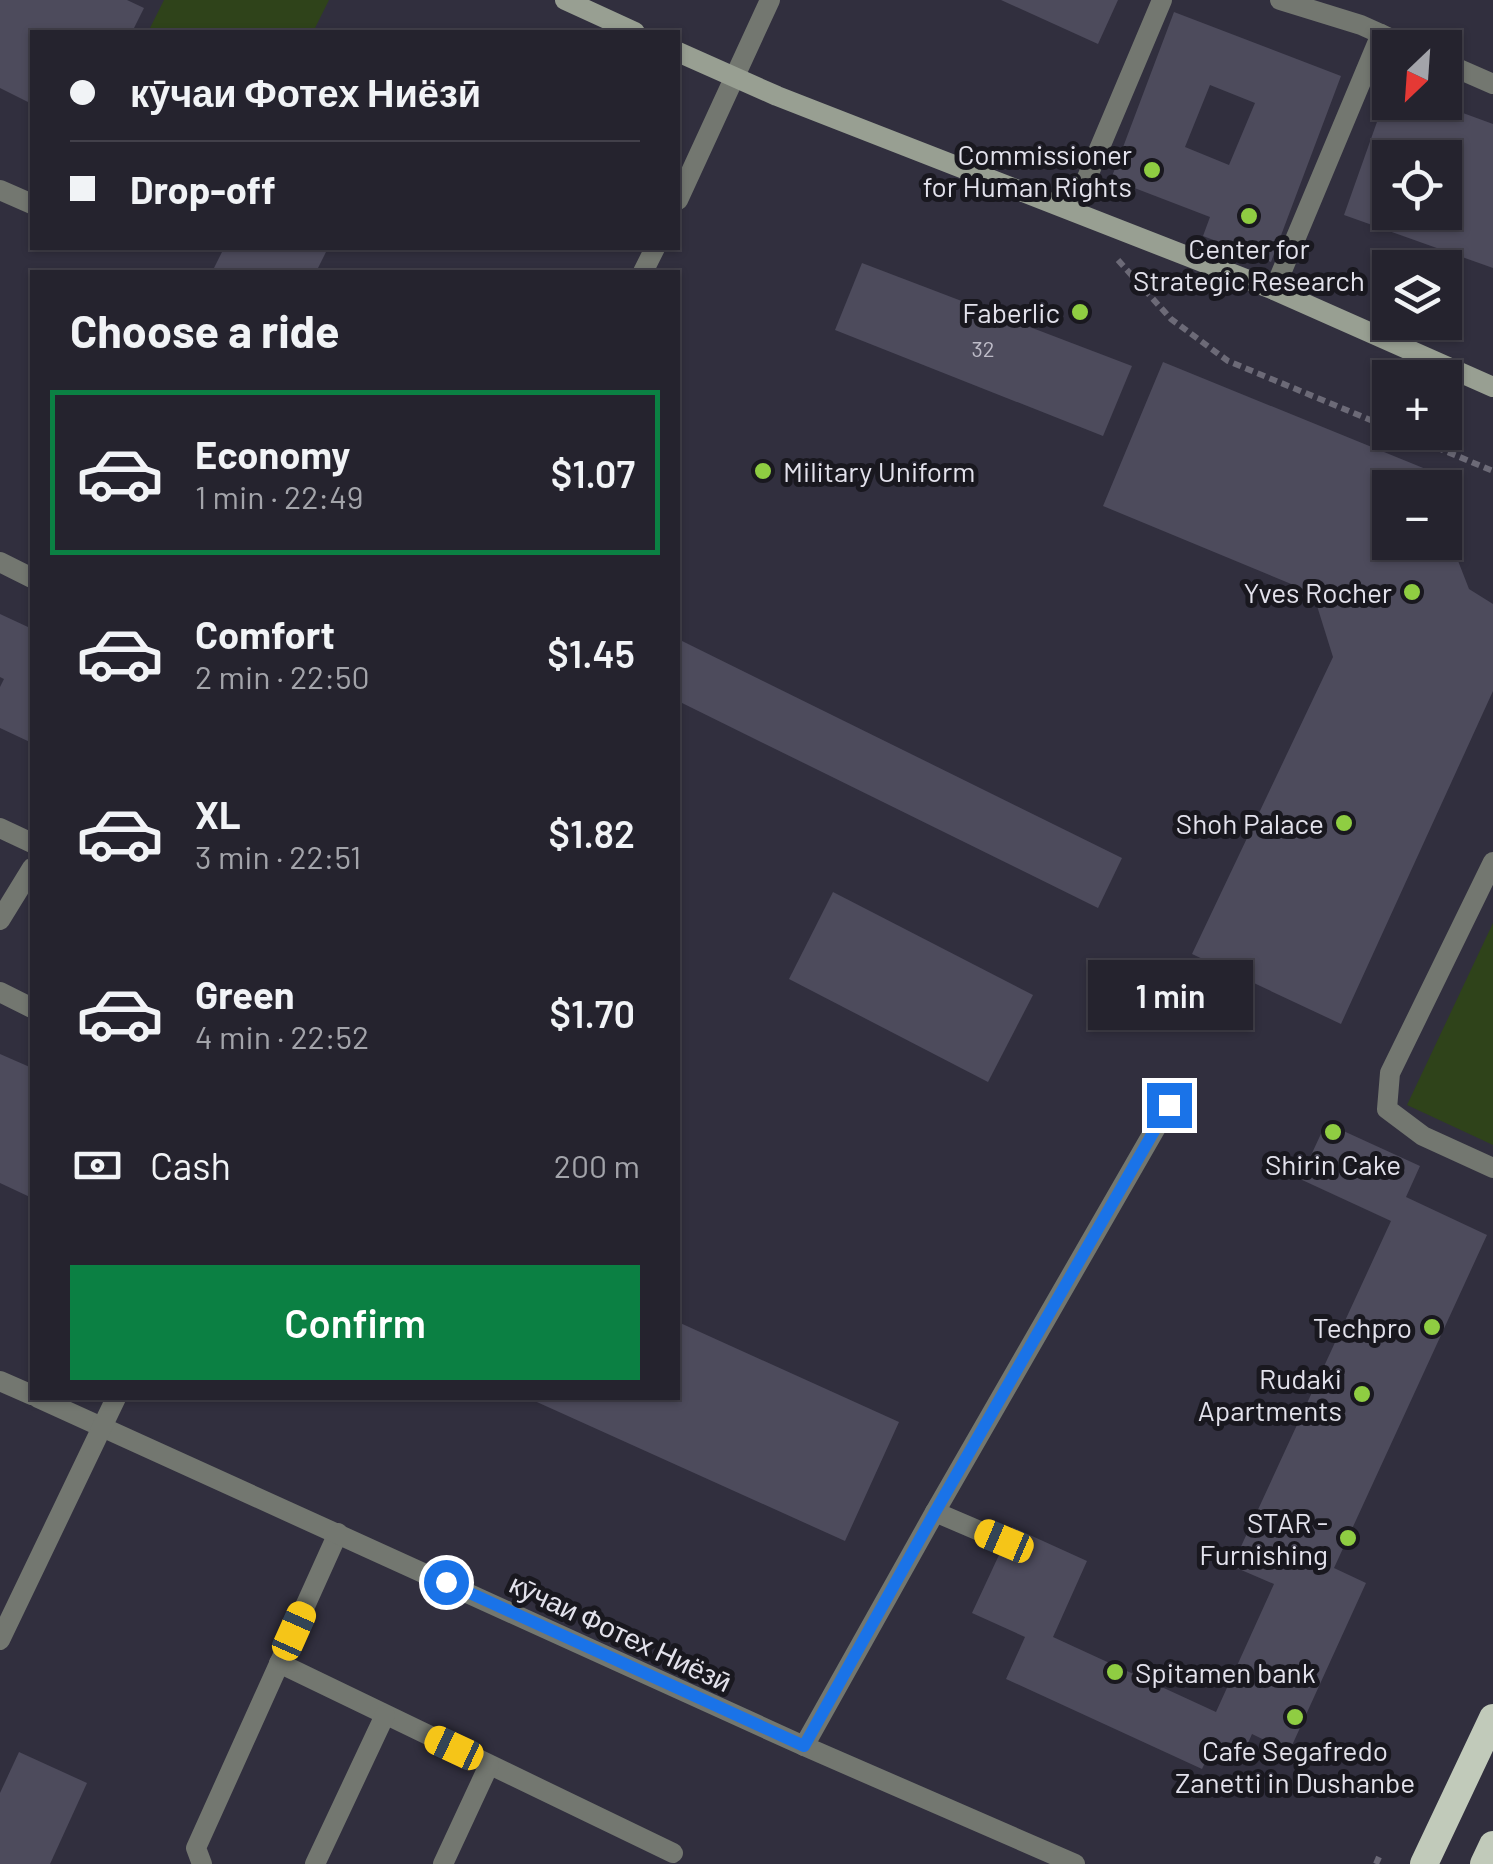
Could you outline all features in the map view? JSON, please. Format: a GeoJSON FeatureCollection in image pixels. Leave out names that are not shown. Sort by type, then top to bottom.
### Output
{"type":"FeatureCollection","features":[{"type":"Feature","properties":{"kind":"highway"},"geometry":{"type":"LineString","coordinates":[[1424,1864],[1493,1718]]}},
{"type":"Feature","properties":{"kind":"highway"},"geometry":{"type":"LineString","coordinates":[[1484,1864],[1493,1844]]}},
{"type":"Feature","properties":{"kind":"main road"},"geometry":{"type":"LineString","coordinates":[[565,0],[630,30]]}},
{"type":"Feature","properties":{"kind":"main road"},"geometry":{"type":"LineString","coordinates":[[680,53],[734,78],[1274,290],[1493,387]]}},
{"type":"Feature","properties":{"kind":"street"},"geometry":{"type":"LineString","coordinates":[[680,196],[770,0]]}},
{"type":"Feature","properties":{"kind":"street"},"geometry":{"type":"LineString","coordinates":[[1073,211],[1162,0]]}},
{"type":"Feature","properties":{"kind":"street"},"geometry":{"type":"LineString","coordinates":[[1280,0],[1372,30]]}},
{"type":"Feature","properties":{"kind":"street"},"geometry":{"type":"LineString","coordinates":[[1274,290],[1372,58]]}},
{"type":"Feature","properties":{"kind":"street"},"geometry":{"type":"LineString","coordinates":[[1462,70],[1493,84]]}},
{"type":"Feature","properties":{"kind":"street"},"geometry":{"type":"LineString","coordinates":[[0,190],[30,203]]}},
{"type":"Feature","properties":{"kind":"street"},"geometry":{"type":"LineString","coordinates":[[0,562],[30,577]]}},
{"type":"Feature","properties":{"kind":"street"},"geometry":{"type":"LineString","coordinates":[[0,828],[30,842]]}},
{"type":"Feature","properties":{"kind":"street"},"geometry":{"type":"LineString","coordinates":[[1493,862],[1390,1073],[1387,1110],[1423,1136],[1493,1168]]}},
{"type":"Feature","properties":{"kind":"street"},"geometry":{"type":"LineString","coordinates":[[0,920],[30,871]]}},
{"type":"Feature","properties":{"kind":"street"},"geometry":{"type":"LineString","coordinates":[[0,992],[30,1007]]}},
{"type":"Feature","properties":{"kind":"street"},"geometry":{"type":"LineString","coordinates":[[804,1746],[1169,1105]]}},
{"type":"Feature","properties":{"kind":"street","name":"кӯчаи Фотех Ниёзӣ"},"geometry":{"type":"LineString","coordinates":[[0,1381],[30,1394]]}},
{"type":"Feature","properties":{"kind":"street","name":"кӯчаи Фотех Ниёзӣ"},"geometry":{"type":"LineString","coordinates":[[44,1400],[804,1746],[1075,1864]]}},
{"type":"Feature","properties":{"kind":"street"},"geometry":{"type":"LineString","coordinates":[[0,1640],[115,1400]]}},
{"type":"Feature","properties":{"kind":"street"},"geometry":{"type":"LineString","coordinates":[[935,1512],[1004,1541]]}},
{"type":"Feature","properties":{"kind":"street"},"geometry":{"type":"LineString","coordinates":[[202,1864],[196,1848],[338,1534]]}},
{"type":"Feature","properties":{"kind":"street"},"geometry":{"type":"LineString","coordinates":[[278,1664],[673,1854]]}},
{"type":"Feature","properties":{"kind":"street"},"geometry":{"type":"LineString","coordinates":[[315,1864],[385,1715]]}},
{"type":"Feature","properties":{"kind":"street"},"geometry":{"type":"LineString","coordinates":[[443,1864],[488,1765]]}},
{"type":"Feature","properties":{"kind":"path"},"geometry":{"type":"LineString","coordinates":[[1110,251],[1171,318],[1228,361],[1372,421]]}},
{"type":"Feature","properties":{"kind":"path"},"geometry":{"type":"LineString","coordinates":[[1443,450],[1493,471]]}},
{"type":"Feature","properties":{"kind":"green space"},"geometry":{"type":"Polygon","coordinates":[[[164,0],[329,0],[314,30],[149,30],[164,0]]]}},
{"type":"Feature","properties":{"kind":"green space"},"geometry":{"type":"Polygon","coordinates":[[[1493,923],[1493,1145],[1407,1105],[1493,923]]]}},
{"type":"Feature","properties":{"kind":"building"},"geometry":{"type":"Polygon","coordinates":[[[0,0],[127,0],[144,8],[133,30],[30,30],[30,103],[0,88],[0,0]]]}},
{"type":"Feature","properties":{"kind":"building"},"geometry":{"type":"Polygon","coordinates":[[[1001,0],[1118,0],[1098,44],[1001,0]]]}},
{"type":"Feature","properties":{"kind":"building"},"geometry":{"type":"Polygon","coordinates":[[[1174,12],[1341,76],[1271,262],[1203,236],[1210,217],[1111,179],[1174,12]],[[1210,85],[1185,147],[1229,165],[1255,103],[1210,85]]]}},
{"type":"Feature","properties":{"kind":"building"},"geometry":{"type":"Polygon","coordinates":[[[1462,113],[1493,124],[1493,268],[1462,257],[1462,250],[1442,250],[1386,230],[1462,230],[1462,140],[1372,140],[1372,225],[1344,215],[1378,120],[1462,120],[1462,113]]]}},
{"type":"Feature","properties":{"kind":"building"},"geometry":{"type":"Polygon","coordinates":[[[223,250],[327,250],[317,270],[213,270],[223,250]]]}},
{"type":"Feature","properties":{"kind":"building"},"geometry":{"type":"Polygon","coordinates":[[[862,263],[1132,366],[1103,436],[835,330],[862,263]]]}},
{"type":"Feature","properties":{"kind":"building","name":"Shoh Palace"},"geometry":{"type":"Polygon","coordinates":[[[1163,362],[1428,470],[1372,470],[1372,560],[1458,560],[1469,589],[1493,604],[1493,691],[1341,1024],[1192,954],[1333,657],[1313,593],[1103,506],[1163,362]]]}},
{"type":"Feature","properties":{"kind":"building"},"geometry":{"type":"Polygon","coordinates":[[[0,614],[28,627],[30,622],[30,742],[0,728],[0,687],[4,679],[0,677],[0,614]]]}},
{"type":"Feature","properties":{"kind":"building"},"geometry":{"type":"Polygon","coordinates":[[[680,640],[1122,858],[1098,908],[680,702],[680,640]]]}},
{"type":"Feature","properties":{"kind":"building"},"geometry":{"type":"Polygon","coordinates":[[[833,892],[1033,995],[988,1082],[789,979],[833,892]]]}},
{"type":"Feature","properties":{"kind":"building"},"geometry":{"type":"Polygon","coordinates":[[[0,1054],[30,1067],[30,1197],[0,1183],[0,1054]]]}},
{"type":"Feature","properties":{"kind":"building","name":"Rudaki Apartments"},"geometry":{"type":"Polygon","coordinates":[[[1326,1123],[1420,1166],[1406,1197],[1487,1235],[1334,1568],[1366,1583],[1289,1752],[1252,1734],[1240,1761],[1212,1748],[1202,1769],[1006,1679],[1025,1637],[972,1613],[1012,1527],[1087,1561],[1053,1637],[1216,1712],[1274,1584],[1232,1566],[1391,1221],[1300,1179],[1326,1123]]]}},
{"type":"Feature","properties":{"kind":"building"},"geometry":{"type":"Polygon","coordinates":[[[680,1323],[899,1422],[845,1541],[532,1400],[680,1400],[680,1323]]]}},
{"type":"Feature","properties":{"kind":"building"},"geometry":{"type":"Polygon","coordinates":[[[19,1752],[87,1783],[50,1864],[0,1864],[0,1793],[19,1752]]]}},
{"type":"Feature","properties":{"kind":"place","name":"Commissioner for Human Rights"},"geometry":{"type":"Point","coordinates":[1152,170]}},
{"type":"Feature","properties":{"kind":"place","name":"Center for Strategic Research"},"geometry":{"type":"Point","coordinates":[1249,216]}},
{"type":"Feature","properties":{"kind":"place","name":"Faberlic"},"geometry":{"type":"Point","coordinates":[1080,312]}},
{"type":"Feature","properties":{"kind":"place","name":"Military Uniform"},"geometry":{"type":"Point","coordinates":[763,471]}},
{"type":"Feature","properties":{"kind":"place","name":"Yves Rocher"},"geometry":{"type":"Point","coordinates":[1412,592]}},
{"type":"Feature","properties":{"kind":"place","name":"Shoh Palace"},"geometry":{"type":"Point","coordinates":[1344,823]}},
{"type":"Feature","properties":{"kind":"place","name":"Shirin Cake"},"geometry":{"type":"Point","coordinates":[1333,1132]}},
{"type":"Feature","properties":{"kind":"place","name":"Techpro"},"geometry":{"type":"Point","coordinates":[1432,1327]}},
{"type":"Feature","properties":{"kind":"place","name":"Rudaki Apartments"},"geometry":{"type":"Point","coordinates":[1362,1394]}},
{"type":"Feature","properties":{"kind":"place","name":"STAR - Furnishing"},"geometry":{"type":"Point","coordinates":[1348,1538]}},
{"type":"Feature","properties":{"kind":"place","name":"Spitamen bank"},"geometry":{"type":"Point","coordinates":[1115,1672]}},
{"type":"Feature","properties":{"kind":"place","name":"Cafe Segafredo Zanetti in Dushanbe"},"geometry":{"type":"Point","coordinates":[1295,1717]}},
{"type":"Feature","properties":{"kind":"route"},"geometry":{"type":"LineString","coordinates":[[446,1582],[804,1746],[1169,1105]]}}]}
